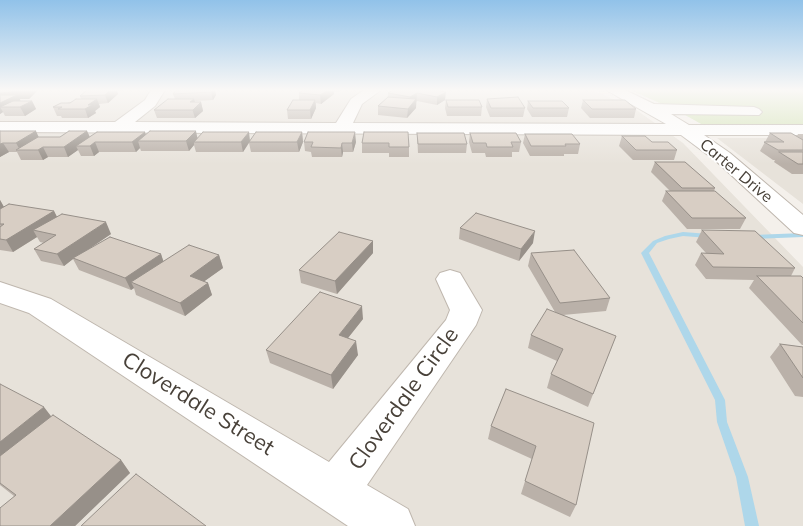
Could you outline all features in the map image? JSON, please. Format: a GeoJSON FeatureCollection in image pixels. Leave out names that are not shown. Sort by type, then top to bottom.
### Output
{"type":"FeatureCollection","features":[{"type":"Feature","properties":{"kind":"street"},"geometry":{"type":"LineString","coordinates":[[118,128],[135,115]]}},
{"type":"Feature","properties":{"kind":"street"},"geometry":{"type":"LineString","coordinates":[[342,128],[349,115]]}},
{"type":"Feature","properties":{"kind":"street","name":"Carter Drive"},"geometry":{"type":"LineString","coordinates":[[661,115],[723,157],[802,228]]}},
{"type":"Feature","properties":{"kind":"street"},"geometry":{"type":"LineString","coordinates":[[0,127],[803,130]]}},
{"type":"Feature","properties":{"kind":"street","name":"Cloverdale Circle"},"geometry":{"type":"LineString","coordinates":[[336,490],[460,325],[466,310],[450,279]]}},
{"type":"Feature","properties":{"kind":"street","name":"Cloverdale Street"},"geometry":{"type":"LineString","coordinates":[[0,292],[40,306],[391,526]]}},
{"type":"Feature","properties":{"kind":"shaded area"},"geometry":{"type":"Polygon","coordinates":[[[0,115],[643,115],[683,143],[803,267],[803,526],[0,526],[0,115]]]}},
{"type":"Feature","properties":{"kind":"shaded area"},"geometry":{"type":"Polygon","coordinates":[[[717,138],[803,138],[803,204],[717,138]]]}},
{"type":"Feature","properties":{"kind":"green space"},"geometry":{"type":"Polygon","coordinates":[[[684,115],[803,115],[803,125],[703,125],[684,115]]]}},
{"type":"Feature","properties":{"kind":"building"},"geometry":{"type":"Polygon","coordinates":[[[0,131],[36,131],[16,143],[0,144],[0,131]]]}},
{"type":"Feature","properties":{"kind":"building"},"geometry":{"type":"Polygon","coordinates":[[[69,131],[87,131],[64,147],[16,150],[38,137],[60,137],[69,131]]]}},
{"type":"Feature","properties":{"kind":"building"},"geometry":{"type":"Polygon","coordinates":[[[150,131],[196,131],[186,141],[138,141],[150,131]]]}},
{"type":"Feature","properties":{"kind":"building"},"geometry":{"type":"Polygon","coordinates":[[[97,132],[145,132],[132,142],[95,142],[90,146],[76,146],[97,132]]]}},
{"type":"Feature","properties":{"kind":"building"},"geometry":{"type":"Polygon","coordinates":[[[203,132],[249,132],[241,142],[194,142],[203,132]]]}},
{"type":"Feature","properties":{"kind":"building"},"geometry":{"type":"Polygon","coordinates":[[[256,132],[302,132],[297,142],[249,142],[256,132]]]}},
{"type":"Feature","properties":{"kind":"building"},"geometry":{"type":"Polygon","coordinates":[[[308,132],[355,132],[352,143],[342,143],[341,148],[311,147],[313,142],[304,142],[308,132]]]}},
{"type":"Feature","properties":{"kind":"building"},"geometry":{"type":"Polygon","coordinates":[[[364,132],[408,132],[409,147],[389,147],[389,143],[362,143],[364,132]]]}},
{"type":"Feature","properties":{"kind":"building"},"geometry":{"type":"Polygon","coordinates":[[[417,133],[464,133],[467,144],[418,144],[417,133]]]}},
{"type":"Feature","properties":{"kind":"building"},"geometry":{"type":"Polygon","coordinates":[[[470,133],[516,133],[521,142],[511,142],[513,147],[487,147],[486,143],[473,143],[470,133]]]}},
{"type":"Feature","properties":{"kind":"building"},"geometry":{"type":"Polygon","coordinates":[[[770,133],[791,133],[803,140],[803,150],[778,150],[764,142],[784,142],[770,133]]]}},
{"type":"Feature","properties":{"kind":"building"},"geometry":{"type":"Polygon","coordinates":[[[525,134],[572,134],[580,144],[531,146],[525,134]]]}},
{"type":"Feature","properties":{"kind":"building"},"geometry":{"type":"Polygon","coordinates":[[[622,136],[645,136],[652,142],[668,142],[677,150],[636,150],[622,136]]]}},
{"type":"Feature","properties":{"kind":"building"},"geometry":{"type":"Polygon","coordinates":[[[779,152],[803,152],[803,164],[798,164],[779,152]]]}},
{"type":"Feature","properties":{"kind":"building"},"geometry":{"type":"Polygon","coordinates":[[[655,162],[685,162],[715,188],[682,188],[655,162]]]}},
{"type":"Feature","properties":{"kind":"building"},"geometry":{"type":"Polygon","coordinates":[[[666,191],[715,191],[746,218],[692,218],[666,191]]]}},
{"type":"Feature","properties":{"kind":"building"},"geometry":{"type":"Polygon","coordinates":[[[9,204],[54,211],[6,240],[0,239],[0,227],[4,224],[0,224],[0,209],[9,204]]]}},
{"type":"Feature","properties":{"kind":"building"},"geometry":{"type":"Polygon","coordinates":[[[476,213],[535,231],[521,249],[460,228],[476,213]]]}},
{"type":"Feature","properties":{"kind":"building"},"geometry":{"type":"Polygon","coordinates":[[[62,214],[106,222],[57,254],[34,249],[56,235],[33,230],[62,214]]]}},
{"type":"Feature","properties":{"kind":"building"},"geometry":{"type":"Polygon","coordinates":[[[702,230],[755,231],[795,268],[713,267],[701,253],[724,254],[702,230]]]}},
{"type":"Feature","properties":{"kind":"building"},"geometry":{"type":"Polygon","coordinates":[[[339,232],[373,241],[335,281],[299,270],[339,232]]]}},
{"type":"Feature","properties":{"kind":"building"},"geometry":{"type":"Polygon","coordinates":[[[110,237],[161,254],[125,278],[73,258],[110,237]]]}},
{"type":"Feature","properties":{"kind":"building"},"geometry":{"type":"Polygon","coordinates":[[[189,245],[219,255],[190,276],[208,283],[180,303],[131,282],[189,245]]]}},
{"type":"Feature","properties":{"kind":"building"},"geometry":{"type":"Polygon","coordinates":[[[574,250],[610,298],[560,303],[531,253],[574,250]]]}},
{"type":"Feature","properties":{"kind":"building"},"geometry":{"type":"Polygon","coordinates":[[[757,276],[801,276],[803,278],[803,323],[757,276]]]}},
{"type":"Feature","properties":{"kind":"building"},"geometry":{"type":"Polygon","coordinates":[[[320,292],[362,306],[339,335],[356,341],[331,375],[266,350],[320,292]]]}},
{"type":"Feature","properties":{"kind":"building"},"geometry":{"type":"Polygon","coordinates":[[[547,309],[616,336],[593,394],[551,374],[563,349],[531,335],[547,309]]]}},
{"type":"Feature","properties":{"kind":"building"},"geometry":{"type":"Polygon","coordinates":[[[780,344],[803,347],[803,378],[780,344]]]}},
{"type":"Feature","properties":{"kind":"building"},"geometry":{"type":"Polygon","coordinates":[[[0,384],[44,407],[0,442],[0,384]]]}},
{"type":"Feature","properties":{"kind":"building"},"geometry":{"type":"Polygon","coordinates":[[[506,389],[594,423],[576,505],[525,481],[536,446],[491,426],[506,389]]]}},
{"type":"Feature","properties":{"kind":"building"},"geometry":{"type":"Polygon","coordinates":[[[53,415],[121,460],[50,526],[0,526],[0,508],[16,495],[0,483],[0,456],[53,415]]]}},
{"type":"Feature","properties":{"kind":"building"},"geometry":{"type":"Polygon","coordinates":[[[136,474],[206,526],[81,526],[136,474]]]}},
{"type":"Feature","properties":{"kind":"waterway"},"geometry":{"type":"LineString","coordinates":[[709,236],[683,234],[667,237],[655,242],[645,253],[720,400],[722,422],[742,477],[752,526]]}},
{"type":"Feature","properties":{"kind":"waterway"},"geometry":{"type":"LineString","coordinates":[[753,237],[803,235]]}}]}
